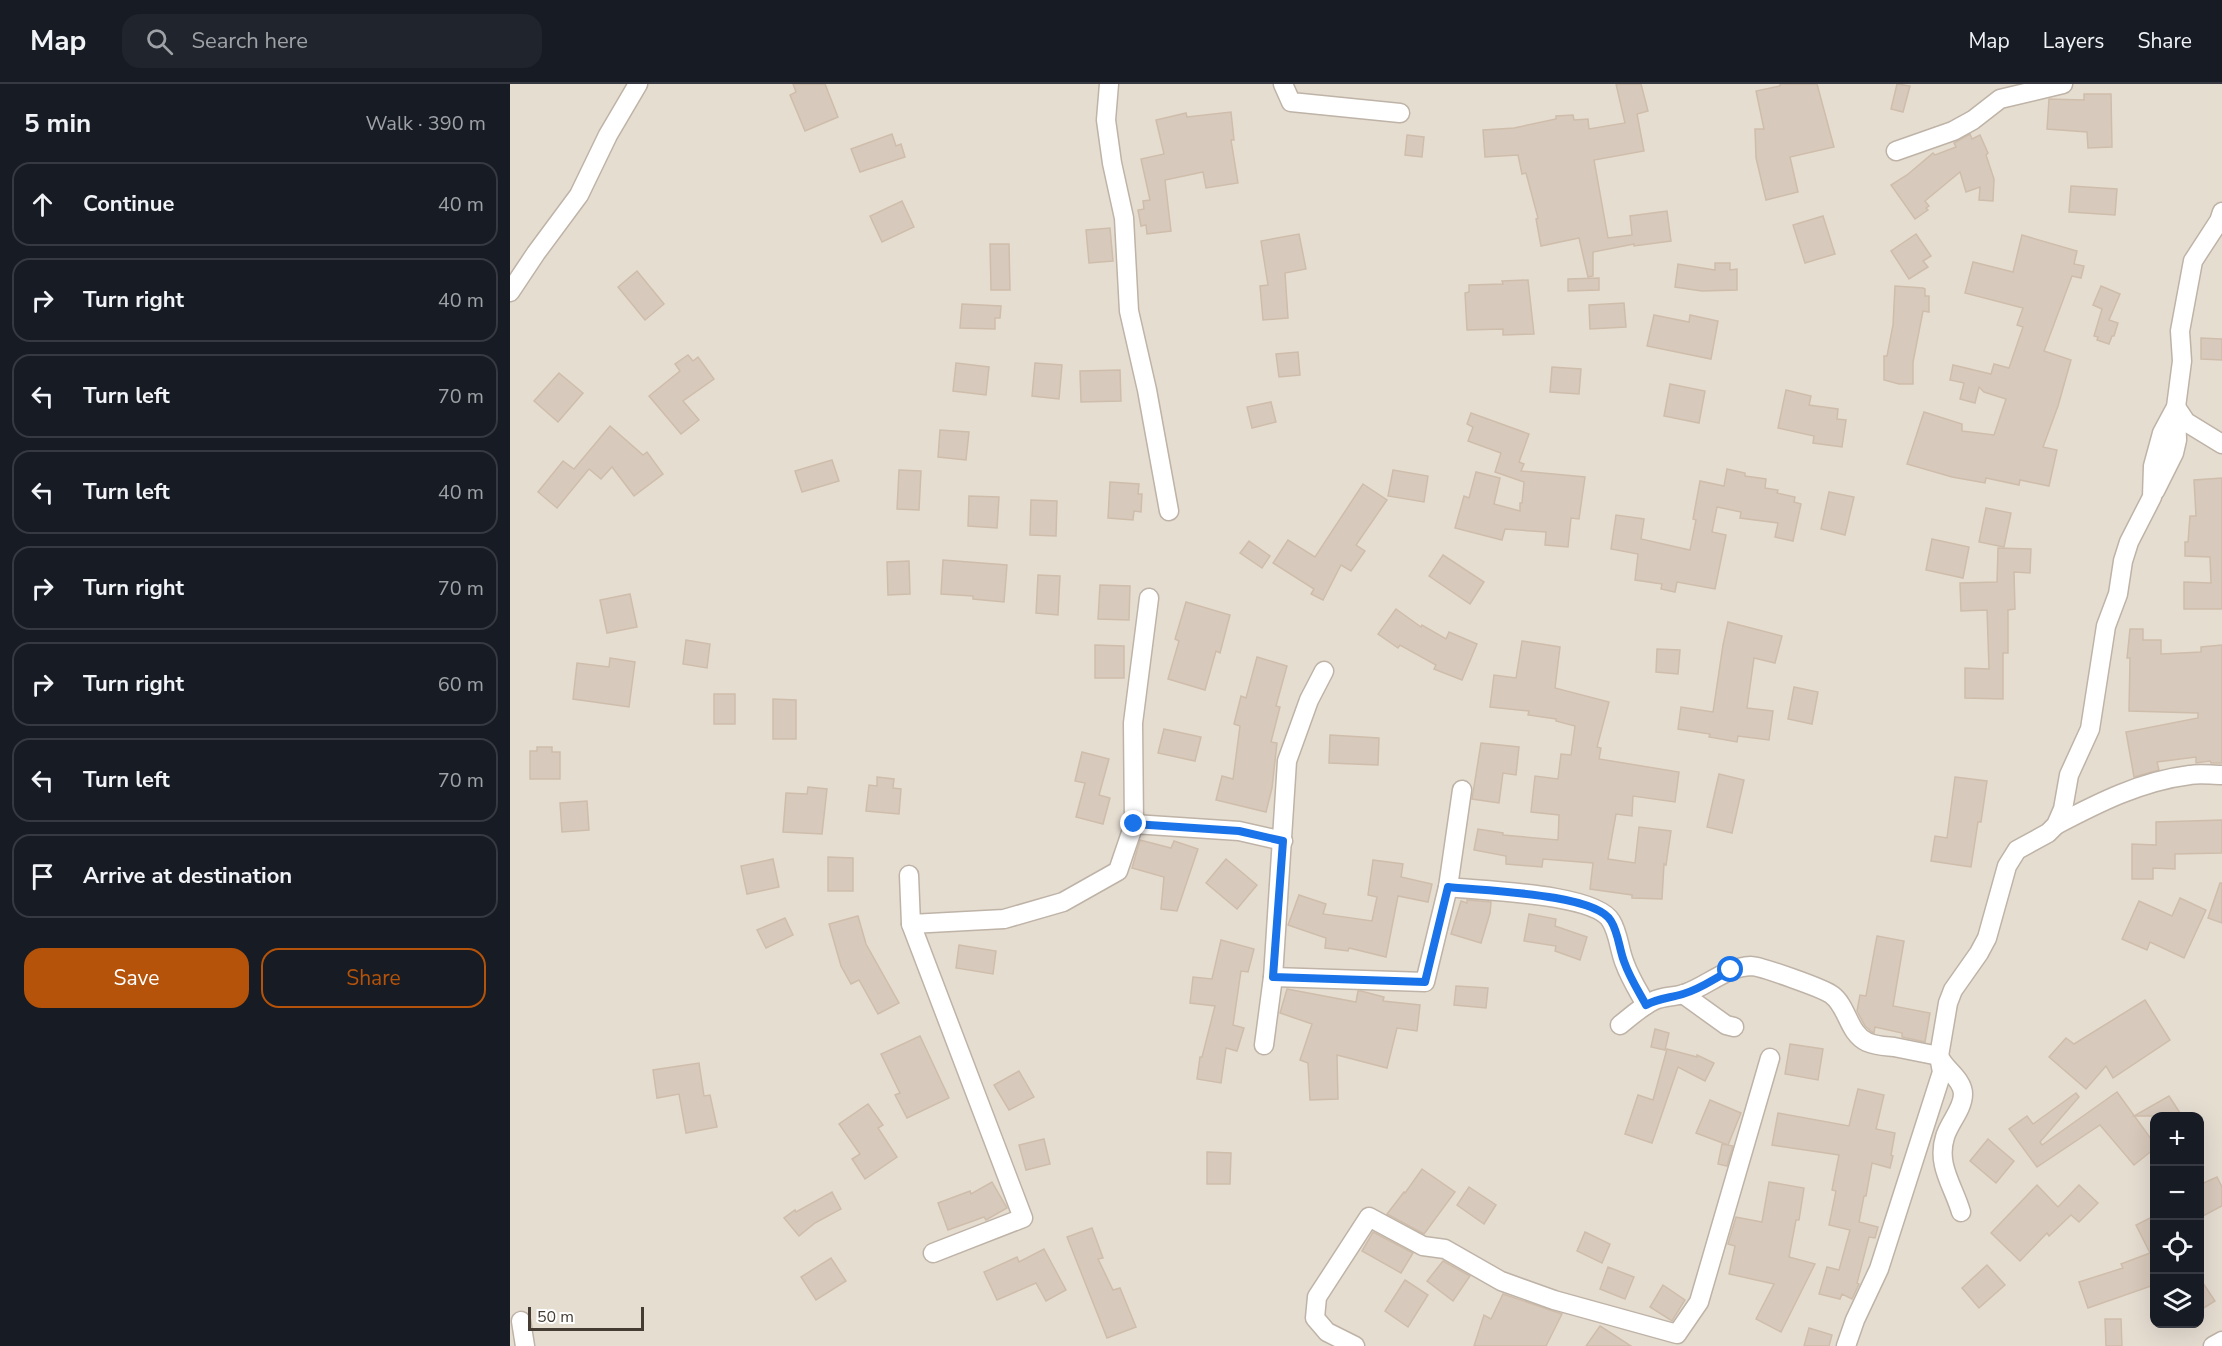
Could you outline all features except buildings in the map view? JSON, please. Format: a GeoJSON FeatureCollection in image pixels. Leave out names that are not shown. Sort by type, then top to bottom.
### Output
{"type":"FeatureCollection","features":[{"type":"Feature","properties":{"kind":"street"},"geometry":{"type":"LineString","coordinates":[[510,292],[579,195],[608,135],[638,84]]}},
{"type":"Feature","properties":{"kind":"street"},"geometry":{"type":"LineString","coordinates":[[1109,84],[1106,120],[1112,163],[1124,218],[1129,311],[1147,390],[1169,511]]}},
{"type":"Feature","properties":{"kind":"street"},"geometry":{"type":"LineString","coordinates":[[1283,84],[1291,102],[1400,113]]}},
{"type":"Feature","properties":{"kind":"street"},"geometry":{"type":"LineString","coordinates":[[1896,151],[1953,132],[2000,99],[2063,84]]}},
{"type":"Feature","properties":{"kind":"street"},"geometry":{"type":"LineString","coordinates":[[2056,825],[2063,809],[2069,775],[2090,729],[2106,626],[2118,594],[2128,542],[2174,453],[2177,440],[2176,407],[2182,361],[2180,331],[2193,261],[2222,212]]}},
{"type":"Feature","properties":{"kind":"street"},"geometry":{"type":"LineString","coordinates":[[2176,407],[2186,422],[2222,444]]}},
{"type":"Feature","properties":{"kind":"street"},"geometry":{"type":"LineString","coordinates":[[911,924],[1004,919],[1063,902],[1118,871],[1134,824],[1133,723],[1149,598]]}},
{"type":"Feature","properties":{"kind":"street"},"geometry":{"type":"LineString","coordinates":[[1264,1045],[1273,977],[1287,761],[1309,700],[1324,671]]}},
{"type":"Feature","properties":{"kind":"street"},"geometry":{"type":"LineString","coordinates":[[1846,1346],[1855,1320],[1879,1269],[1942,1072],[1939,1056],[1948,1003],[1953,990],[1987,938],[2007,867],[2017,850],[2048,833],[2056,825],[2110,798],[2154,782],[2191,774],[2222,775]]}},
{"type":"Feature","properties":{"kind":"street"},"geometry":{"type":"LineString","coordinates":[[1273,977],[1425,982],[1448,887],[1462,790]]}},
{"type":"Feature","properties":{"kind":"street"},"geometry":{"type":"LineString","coordinates":[[1134,824],[1239,831],[1283,841]]}},
{"type":"Feature","properties":{"kind":"street"},"geometry":{"type":"LineString","coordinates":[[909,875],[911,924],[1023,1218],[933,1253]]}},
{"type":"Feature","properties":{"kind":"street"},"geometry":{"type":"LineString","coordinates":[[1448,887],[1564,899],[1591,906],[1605,913],[1618,935],[1625,964],[1646,1005]]}},
{"type":"Feature","properties":{"kind":"street"},"geometry":{"type":"LineString","coordinates":[[1620,1025],[1655,1000],[1683,994],[1731,970],[1754,966],[1811,984],[1832,995],[1840,1003],[1855,1031],[1864,1041],[1876,1046],[1939,1056]]}},
{"type":"Feature","properties":{"kind":"street"},"geometry":{"type":"LineString","coordinates":[[1683,994],[1726,1025],[1734,1027]]}},
{"type":"Feature","properties":{"kind":"street"},"geometry":{"type":"LineString","coordinates":[[1939,1056],[1942,1065],[1960,1084],[1963,1095],[1944,1139],[1943,1160],[1950,1187],[1956,1194],[1961,1212]]}},
{"type":"Feature","properties":{"kind":"street"},"geometry":{"type":"LineString","coordinates":[[1355,1346],[1327,1332],[1315,1318],[1317,1297],[1369,1217],[1423,1246],[1445,1249],[1501,1281],[1554,1300],[1677,1334],[1699,1302],[1770,1058]]}},
{"type":"Feature","properties":{"kind":"street"},"geometry":{"type":"LineString","coordinates":[[521,1321],[525,1346]]}},
{"type":"Feature","properties":{"kind":"street"},"geometry":{"type":"LineString","coordinates":[[2213,1346],[2222,1341]]}},
{"type":"Feature","properties":{"kind":"shaded area"},"geometry":{"type":"Polygon","coordinates":[[[510,84],[2222,84],[2222,1346],[510,1346],[510,84]]]}},
{"type":"Feature","properties":{"kind":"route"},"geometry":{"type":"LineString","coordinates":[[1134,824],[1239,831],[1283,841],[1273,977],[1425,982],[1448,887],[1564,899],[1591,906],[1605,913],[1618,935],[1625,964],[1646,1005],[1655,1000],[1695,990],[1731,970]]}}]}
